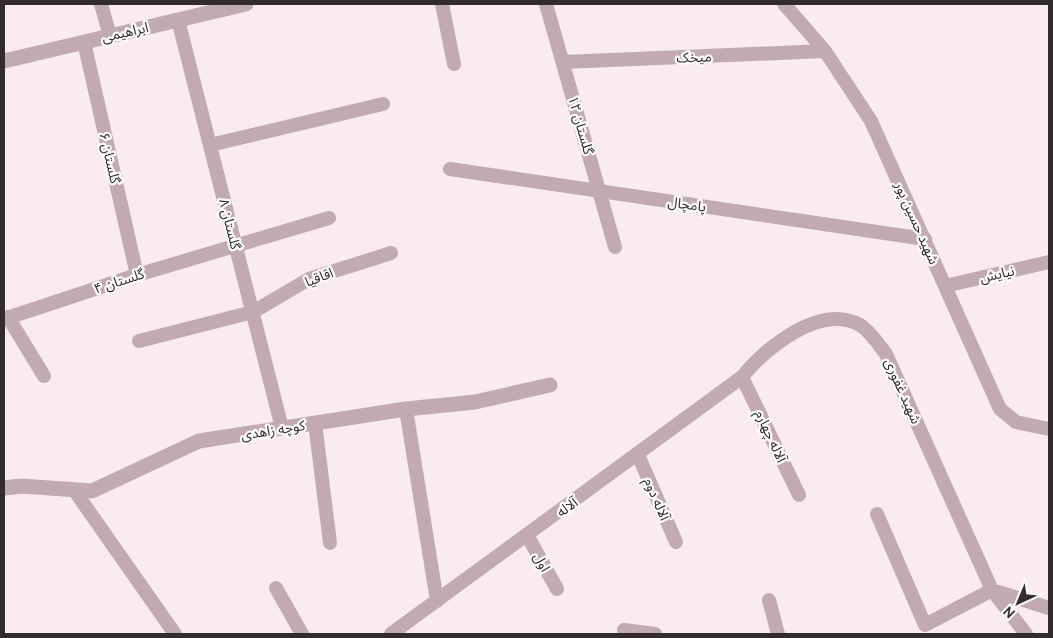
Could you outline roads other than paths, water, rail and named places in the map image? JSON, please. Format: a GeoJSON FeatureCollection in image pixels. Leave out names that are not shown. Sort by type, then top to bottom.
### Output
{"type":"FeatureCollection","features":[{"type":"Feature","properties":{"kind":"street"},"geometry":{"type":"LineString","coordinates":[[101,4],[110,36]]}},
{"type":"Feature","properties":{"kind":"street","name":"ابراهیمی"},"geometry":{"type":"LineString","coordinates":[[4,61],[246,4]]}},
{"type":"Feature","properties":{"kind":"street"},"geometry":{"type":"LineString","coordinates":[[442,4],[454,64]]}},
{"type":"Feature","properties":{"kind":"street","name":"گلستان ۱۲"},"geometry":{"type":"LineString","coordinates":[[546,4],[615,247]]}},
{"type":"Feature","properties":{"kind":"street","name":"شهید حسین پور"},"geometry":{"type":"LineString","coordinates":[[784,4],[825,51],[871,121],[1000,409],[1016,422],[1049,429]]}},
{"type":"Feature","properties":{"kind":"street","name":"گلستان ۸"},"geometry":{"type":"LineString","coordinates":[[178,20],[282,428]]}},
{"type":"Feature","properties":{"kind":"street","name":"گلستان ۶"},"geometry":{"type":"LineString","coordinates":[[84,42],[137,275]]}},
{"type":"Feature","properties":{"kind":"street","name":"میخک"},"geometry":{"type":"LineString","coordinates":[[563,62],[825,51]]}},
{"type":"Feature","properties":{"kind":"street"},"geometry":{"type":"LineString","coordinates":[[210,145],[383,104]]}},
{"type":"Feature","properties":{"kind":"street","name":"پامچال"},"geometry":{"type":"LineString","coordinates":[[450,169],[925,239]]}},
{"type":"Feature","properties":{"kind":"street","name":"گلستان ۴"},"geometry":{"type":"LineString","coordinates":[[6,318],[137,275],[329,218]]}},
{"type":"Feature","properties":{"kind":"street","name":"اقاقیا"},"geometry":{"type":"LineString","coordinates":[[139,341],[253,312],[309,279],[391,253]]}},
{"type":"Feature","properties":{"kind":"street","name":"نیایش"},"geometry":{"type":"LineString","coordinates":[[945,286],[1049,262]]}},
{"type":"Feature","properties":{"kind":"street"},"geometry":{"type":"LineString","coordinates":[[6,318],[44,376]]}},
{"type":"Feature","properties":{"kind":"street","name":"شهید غفوری"},"geometry":{"type":"LineString","coordinates":[[742,377],[773,346],[803,326],[833,319],[861,325],[886,354],[992,590],[1026,634]]}},
{"type":"Feature","properties":{"kind":"street","name":"آلاله"},"geometry":{"type":"LineString","coordinates":[[391,634],[742,377]]}},
{"type":"Feature","properties":{"kind":"street","name":"آلاله چهارم"},"geometry":{"type":"LineString","coordinates":[[742,377],[798,495]]}},
{"type":"Feature","properties":{"kind":"street","name":"کوچه زاهدی"},"geometry":{"type":"LineString","coordinates":[[4,488],[21,486],[92,491],[199,441],[406,409],[475,402],[550,385]]}},
{"type":"Feature","properties":{"kind":"street"},"geometry":{"type":"LineString","coordinates":[[406,409],[437,601]]}},
{"type":"Feature","properties":{"kind":"street"},"geometry":{"type":"LineString","coordinates":[[315,423],[330,544]]}},
{"type":"Feature","properties":{"kind":"street","name":"آلاله دوم"},"geometry":{"type":"LineString","coordinates":[[638,455],[676,542]]}},
{"type":"Feature","properties":{"kind":"street"},"geometry":{"type":"LineString","coordinates":[[74,490],[175,634]]}},
{"type":"Feature","properties":{"kind":"street"},"geometry":{"type":"LineString","coordinates":[[877,514],[925,625],[992,590],[1049,608]]}},
{"type":"Feature","properties":{"kind":"street","name":"اول"},"geometry":{"type":"LineString","coordinates":[[528,535],[557,589]]}},
{"type":"Feature","properties":{"kind":"street"},"geometry":{"type":"LineString","coordinates":[[276,588],[302,634]]}},
{"type":"Feature","properties":{"kind":"street"},"geometry":{"type":"LineString","coordinates":[[769,600],[778,634]]}},
{"type":"Feature","properties":{"kind":"street"},"geometry":{"type":"LineString","coordinates":[[624,630],[655,634]]}}]}
